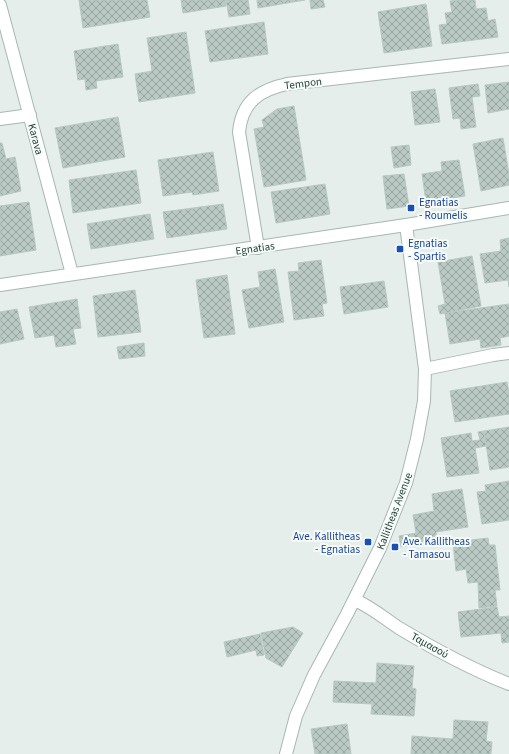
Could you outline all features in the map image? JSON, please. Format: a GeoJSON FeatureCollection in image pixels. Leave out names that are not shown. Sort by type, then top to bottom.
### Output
{"type":"FeatureCollection","features":[{"type":"Feature","properties":{"kind":"street","name":"Karava"},"geometry":{"type":"LineString","coordinates":[[0,5],[72,274]]}},
{"type":"Feature","properties":{"kind":"street","name":"Tempon"},"geometry":{"type":"LineString","coordinates":[[258,248],[239,132],[240,120],[253,99],[274,87],[287,84],[509,60]]}},
{"type":"Feature","properties":{"kind":"street"},"geometry":{"type":"LineString","coordinates":[[0,119],[30,115]]}},
{"type":"Feature","properties":{"kind":"street","name":"Egnatias"},"geometry":{"type":"LineString","coordinates":[[0,285],[258,248],[509,208]]}},
{"type":"Feature","properties":{"kind":"street","name":"Kallitheas Avenue"},"geometry":{"type":"LineString","coordinates":[[286,754],[296,716],[314,675],[355,600],[380,548],[406,483],[424,401],[425,369],[406,225]]}},
{"type":"Feature","properties":{"kind":"street"},"geometry":{"type":"LineString","coordinates":[[425,369],[492,355],[509,353]]}},
{"type":"Feature","properties":{"kind":"street","name":"Ταμασού"},"geometry":{"type":"LineString","coordinates":[[355,600],[447,655],[483,674],[509,684]]}},
{"type":"Feature","properties":{"kind":"building"},"geometry":{"type":"Polygon","coordinates":[[[79,0],[147,0],[150,17],[83,28],[79,0]]]}},
{"type":"Feature","properties":{"kind":"building"},"geometry":{"type":"Polygon","coordinates":[[[181,0],[225,0],[226,6],[183,13],[181,0]]]}},
{"type":"Feature","properties":{"kind":"building"},"geometry":{"type":"Polygon","coordinates":[[[226,0],[248,0],[250,14],[229,17],[226,0]]]}},
{"type":"Feature","properties":{"kind":"building"},"geometry":{"type":"Polygon","coordinates":[[[257,0],[305,0],[258,8],[257,0]]]}},
{"type":"Feature","properties":{"kind":"building"},"geometry":{"type":"Polygon","coordinates":[[[310,0],[323,0],[325,7],[311,9],[310,0]]]}},
{"type":"Feature","properties":{"kind":"building"},"geometry":{"type":"Polygon","coordinates":[[[475,0],[476,9],[486,8],[488,21],[495,19],[498,37],[442,44],[439,25],[447,24],[445,13],[452,12],[450,1],[475,0]]]}},
{"type":"Feature","properties":{"kind":"building"},"geometry":{"type":"Polygon","coordinates":[[[426,4],[432,46],[384,53],[378,12],[426,4]]]}},
{"type":"Feature","properties":{"kind":"building"},"geometry":{"type":"Polygon","coordinates":[[[264,22],[268,54],[210,62],[205,31],[264,22]]]}},
{"type":"Feature","properties":{"kind":"building"},"geometry":{"type":"Polygon","coordinates":[[[186,32],[195,93],[139,102],[135,74],[152,71],[147,38],[186,32]]]}},
{"type":"Feature","properties":{"kind":"building"},"geometry":{"type":"Polygon","coordinates":[[[118,44],[123,77],[96,81],[97,88],[86,90],[85,79],[78,80],[74,51],[118,44]]]}},
{"type":"Feature","properties":{"kind":"building"},"geometry":{"type":"Polygon","coordinates":[[[509,82],[509,109],[488,113],[485,85],[509,82]]]}},
{"type":"Feature","properties":{"kind":"building"},"geometry":{"type":"Polygon","coordinates":[[[478,84],[480,96],[472,97],[476,127],[461,129],[460,118],[453,119],[449,88],[478,84]]]}},
{"type":"Feature","properties":{"kind":"building"},"geometry":{"type":"Polygon","coordinates":[[[435,89],[440,122],[415,125],[411,92],[435,89]]]}},
{"type":"Feature","properties":{"kind":"building"},"geometry":{"type":"Polygon","coordinates":[[[294,106],[306,180],[264,187],[254,129],[264,127],[262,120],[277,109],[294,106]]]}},
{"type":"Feature","properties":{"kind":"building"},"geometry":{"type":"Polygon","coordinates":[[[118,117],[125,157],[63,168],[55,128],[118,117]]]}},
{"type":"Feature","properties":{"kind":"building"},"geometry":{"type":"Polygon","coordinates":[[[503,138],[509,174],[509,185],[481,191],[473,144],[503,138]]]}},
{"type":"Feature","properties":{"kind":"building"},"geometry":{"type":"Polygon","coordinates":[[[0,143],[2,143],[6,159],[15,157],[21,191],[0,196],[0,143]]]}},
{"type":"Feature","properties":{"kind":"building"},"geometry":{"type":"Polygon","coordinates":[[[409,145],[411,165],[394,168],[391,147],[409,145]]]}},
{"type":"Feature","properties":{"kind":"building"},"geometry":{"type":"Polygon","coordinates":[[[213,152],[219,191],[193,195],[192,192],[163,196],[158,160],[213,152]]]}},
{"type":"Feature","properties":{"kind":"building"},"geometry":{"type":"Polygon","coordinates":[[[459,160],[465,196],[426,202],[422,174],[442,171],[441,162],[459,160]]]}},
{"type":"Feature","properties":{"kind":"building"},"geometry":{"type":"Polygon","coordinates":[[[136,170],[141,203],[73,213],[69,180],[136,170]]]}},
{"type":"Feature","properties":{"kind":"building"},"geometry":{"type":"Polygon","coordinates":[[[404,174],[409,206],[387,209],[383,176],[404,174]]]}},
{"type":"Feature","properties":{"kind":"building"},"geometry":{"type":"Polygon","coordinates":[[[325,184],[330,214],[276,223],[271,192],[325,184]]]}},
{"type":"Feature","properties":{"kind":"building"},"geometry":{"type":"Polygon","coordinates":[[[29,202],[36,250],[0,256],[0,206],[29,202]]]}},
{"type":"Feature","properties":{"kind":"building"},"geometry":{"type":"Polygon","coordinates":[[[223,204],[227,229],[167,238],[163,212],[223,204]]]}},
{"type":"Feature","properties":{"kind":"building"},"geometry":{"type":"Polygon","coordinates":[[[150,214],[154,239],[91,249],[87,224],[150,214]]]}},
{"type":"Feature","properties":{"kind":"building"},"geometry":{"type":"Polygon","coordinates":[[[509,238],[509,287],[508,280],[485,283],[480,254],[501,251],[500,240],[509,238]]]}},
{"type":"Feature","properties":{"kind":"building"},"geometry":{"type":"Polygon","coordinates":[[[472,256],[481,306],[440,314],[438,306],[445,304],[438,262],[472,256]]]}},
{"type":"Feature","properties":{"kind":"building"},"geometry":{"type":"Polygon","coordinates":[[[321,260],[327,303],[322,304],[324,316],[294,320],[288,272],[299,271],[298,263],[321,260]]]}},
{"type":"Feature","properties":{"kind":"building"},"geometry":{"type":"Polygon","coordinates":[[[275,269],[284,322],[249,328],[242,290],[260,287],[258,272],[275,269]]]}},
{"type":"Feature","properties":{"kind":"building"},"geometry":{"type":"Polygon","coordinates":[[[227,275],[235,334],[204,338],[196,280],[227,275]]]}},
{"type":"Feature","properties":{"kind":"building"},"geometry":{"type":"Polygon","coordinates":[[[384,281],[388,307],[344,314],[340,287],[384,281]]]}},
{"type":"Feature","properties":{"kind":"building"},"geometry":{"type":"Polygon","coordinates":[[[135,290],[141,332],[98,337],[93,296],[135,290]]]}},
{"type":"Feature","properties":{"kind":"building"},"geometry":{"type":"Polygon","coordinates":[[[77,299],[81,328],[73,329],[76,344],[56,347],[54,335],[35,338],[29,307],[77,299]]]}},
{"type":"Feature","properties":{"kind":"building"},"geometry":{"type":"Polygon","coordinates":[[[509,304],[509,336],[500,338],[501,345],[481,348],[480,339],[450,344],[445,313],[509,304]]]}},
{"type":"Feature","properties":{"kind":"building"},"geometry":{"type":"Polygon","coordinates":[[[17,309],[24,339],[0,344],[0,312],[17,309]]]}},
{"type":"Feature","properties":{"kind":"building"},"geometry":{"type":"Polygon","coordinates":[[[144,343],[145,356],[119,359],[117,347],[144,343]]]}},
{"type":"Feature","properties":{"kind":"building"},"geometry":{"type":"Polygon","coordinates":[[[507,382],[509,393],[509,414],[455,422],[450,391],[507,382]]]}},
{"type":"Feature","properties":{"kind":"building"},"geometry":{"type":"Polygon","coordinates":[[[509,427],[509,467],[490,470],[484,431],[509,427]]]}},
{"type":"Feature","properties":{"kind":"building"},"geometry":{"type":"Polygon","coordinates":[[[484,431],[486,446],[475,448],[479,473],[447,477],[441,438],[471,433],[472,441],[480,440],[478,432],[484,431]]]}},
{"type":"Feature","properties":{"kind":"building"},"geometry":{"type":"Polygon","coordinates":[[[509,481],[509,520],[482,524],[477,492],[486,491],[485,485],[509,481]]]}},
{"type":"Feature","properties":{"kind":"building"},"geometry":{"type":"Polygon","coordinates":[[[462,489],[468,527],[436,532],[437,541],[401,547],[399,536],[416,533],[413,515],[434,511],[432,494],[462,489]]]}},
{"type":"Feature","properties":{"kind":"building"},"geometry":{"type":"Polygon","coordinates":[[[488,538],[489,545],[495,545],[500,590],[495,590],[497,606],[479,608],[478,582],[468,583],[466,569],[456,571],[453,542],[488,538]]]}},
{"type":"Feature","properties":{"kind":"building"},"geometry":{"type":"Polygon","coordinates":[[[497,607],[499,617],[509,616],[509,642],[502,643],[501,633],[461,637],[458,612],[497,607]]]}},
{"type":"Feature","properties":{"kind":"building"},"geometry":{"type":"Polygon","coordinates":[[[293,627],[303,633],[282,667],[266,658],[261,633],[293,627]]]}},
{"type":"Feature","properties":{"kind":"building"},"geometry":{"type":"Polygon","coordinates":[[[260,634],[264,655],[257,656],[256,650],[227,657],[224,642],[260,634]]]}},
{"type":"Feature","properties":{"kind":"building"},"geometry":{"type":"Polygon","coordinates":[[[377,663],[414,666],[412,688],[416,689],[414,716],[371,714],[372,704],[333,702],[334,681],[376,683],[377,663]]]}},
{"type":"Feature","properties":{"kind":"building"},"geometry":{"type":"Polygon","coordinates":[[[454,720],[488,722],[486,741],[492,742],[491,754],[411,754],[412,736],[453,739],[454,720]]]}},
{"type":"Feature","properties":{"kind":"building"},"geometry":{"type":"Polygon","coordinates":[[[347,724],[351,754],[315,754],[311,729],[347,724]]]}},
{"type":"Feature","properties":{"kind":"place","name":"Egnatias - Roumelis"},"geometry":{"type":"Point","coordinates":[411,208]}},
{"type":"Feature","properties":{"kind":"place","name":"Egnatias - Spartis"},"geometry":{"type":"Point","coordinates":[400,249]}},
{"type":"Feature","properties":{"kind":"place","name":"Ave. Kallitheas - Egnatias"},"geometry":{"type":"Point","coordinates":[368,542]}},
{"type":"Feature","properties":{"kind":"place","name":"Ave. Kallitheas - Tamasou"},"geometry":{"type":"Point","coordinates":[395,547]}}]}
